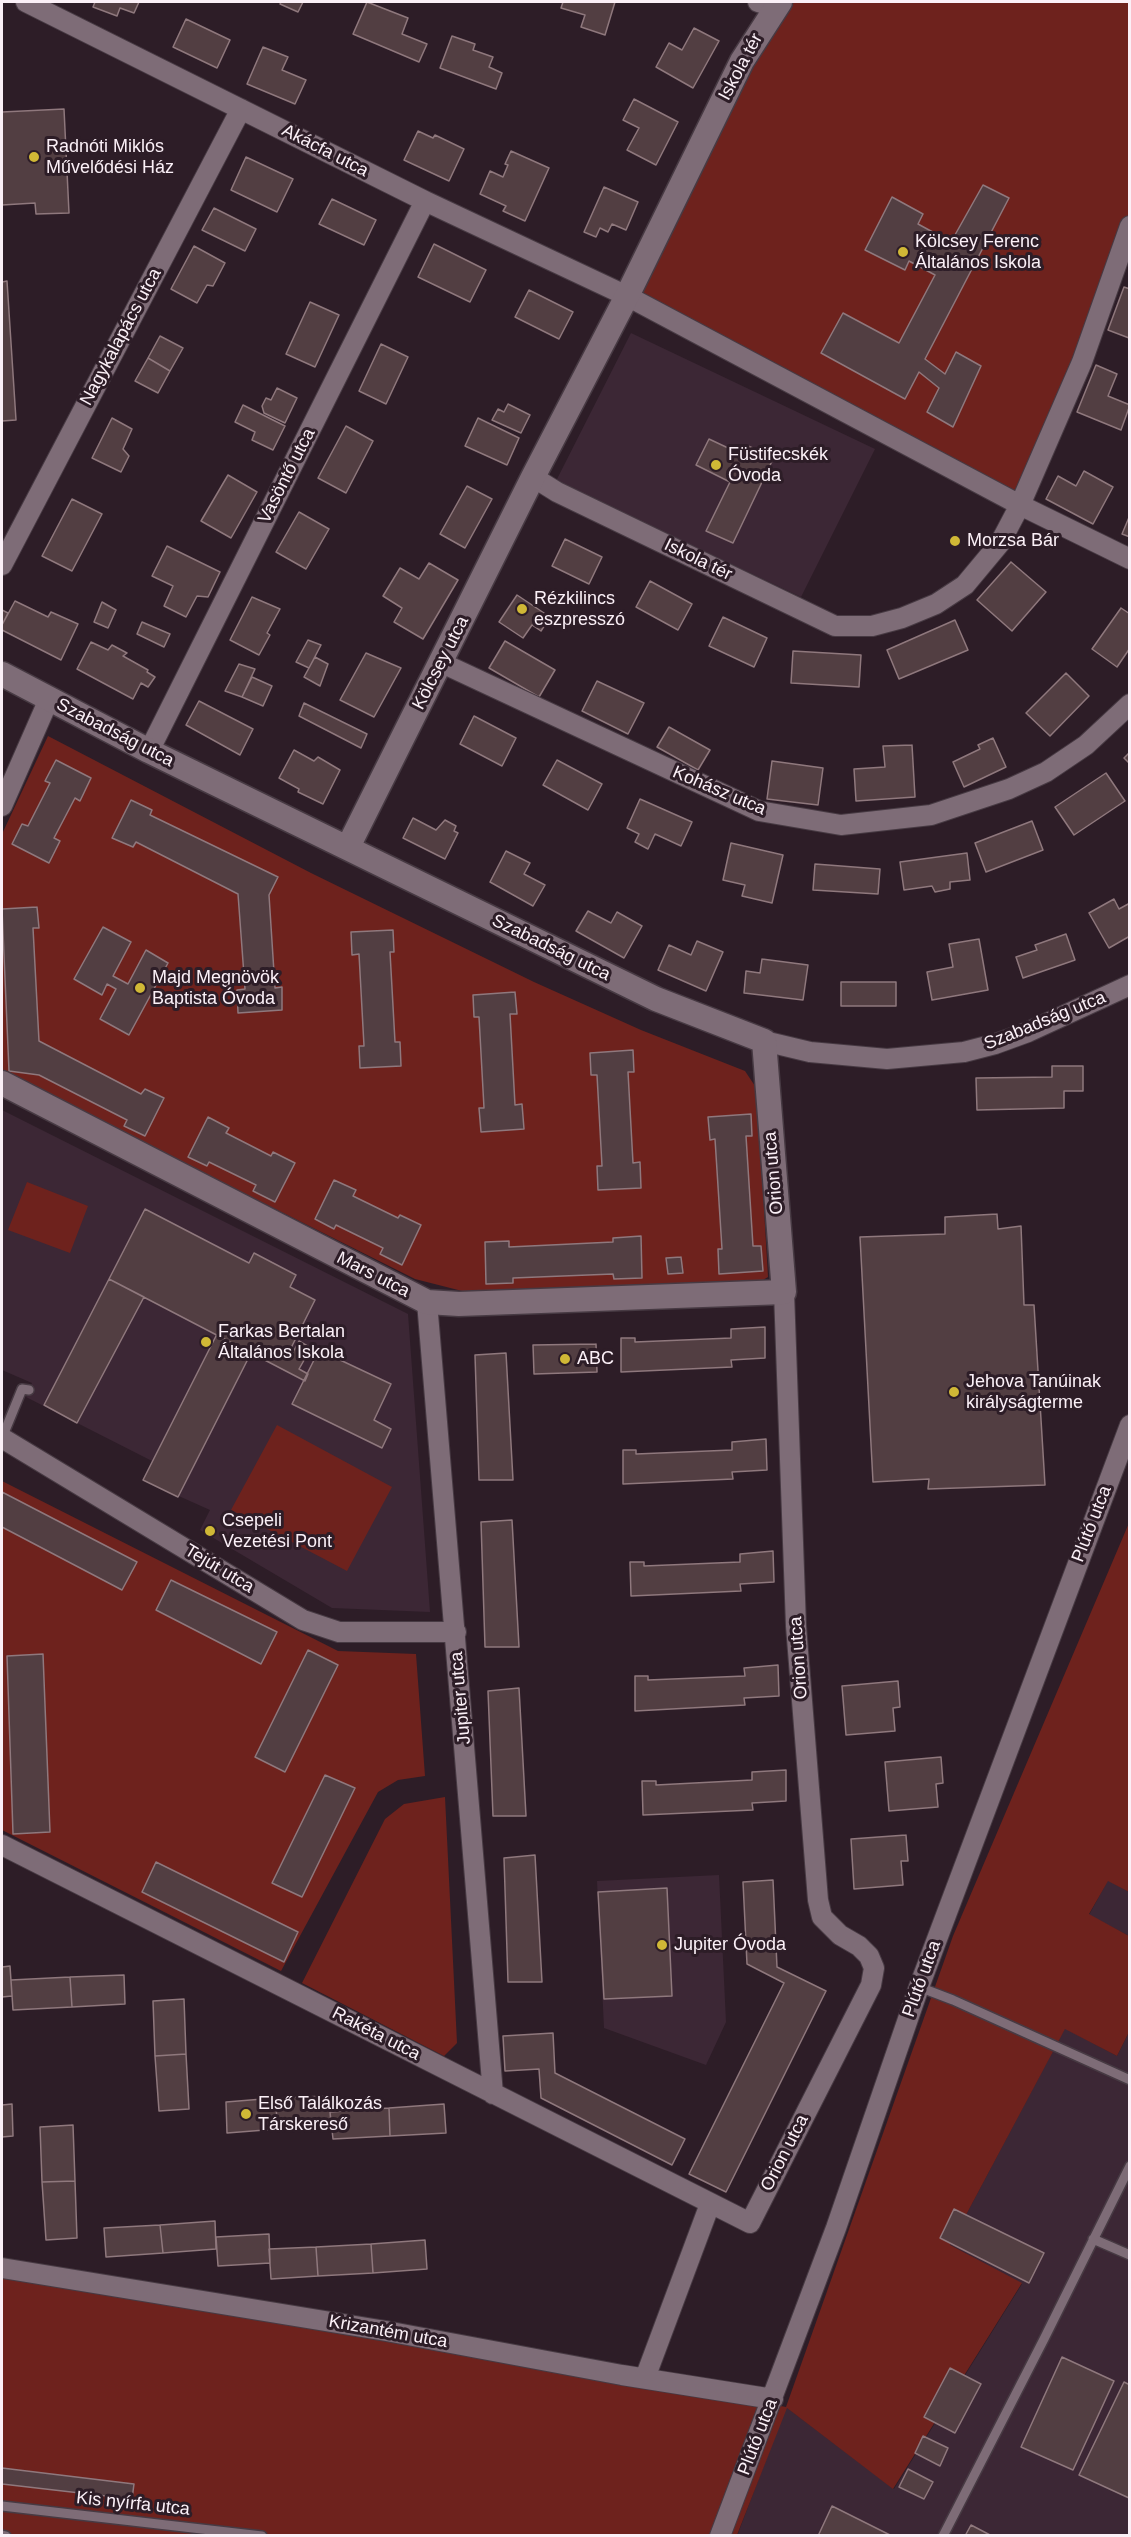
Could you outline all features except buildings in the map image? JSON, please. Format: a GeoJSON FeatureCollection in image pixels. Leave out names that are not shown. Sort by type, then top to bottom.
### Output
{"type":"FeatureCollection","features":[{"type":"Feature","properties":{"kind":"street","name":"Akácfa utca"},"geometry":{"type":"LineString","coordinates":[[26,2],[62,9],[241,109],[425,201],[627,296]]}},
{"type":"Feature","properties":{"kind":"street","name":"Iskola tér"},"geometry":{"type":"LineString","coordinates":[[771,3],[627,296],[533,477],[557,492],[835,626],[872,626],[902,618],[936,604],[965,585],[1000,543],[1020,505],[1082,362],[1130,226]]}},
{"type":"Feature","properties":{"kind":"street","name":"Nagykalapács utca"},"geometry":{"type":"LineString","coordinates":[[2,565],[241,109]]}},
{"type":"Feature","properties":{"kind":"street","name":"Vasöntő utca"},"geometry":{"type":"LineString","coordinates":[[149,751],[425,201]]}},
{"type":"Feature","properties":{"kind":"street"},"geometry":{"type":"LineString","coordinates":[[627,296],[1020,505],[1130,559]]}},
{"type":"Feature","properties":{"kind":"street","name":"Kölcsey utca"},"geometry":{"type":"LineString","coordinates":[[348,847],[533,477]]}},
{"type":"Feature","properties":{"kind":"street","name":"Kohász utca"},"geometry":{"type":"LineString","coordinates":[[442,663],[759,811],[842,825],[931,815],[1009,789],[1046,772],[1086,745],[1130,704]]}},
{"type":"Feature","properties":{"kind":"street","name":"Szabadság utca"},"geometry":{"type":"LineString","coordinates":[[2,674],[149,751],[656,999],[764,1041],[810,1052],[887,1059],[964,1052],[1028,1032],[1130,985]]}},
{"type":"Feature","properties":{"kind":"street"},"geometry":{"type":"LineString","coordinates":[[2,806],[49,699]]}},
{"type":"Feature","properties":{"kind":"street","name":"Orion utca"},"geometry":{"type":"LineString","coordinates":[[750,2223],[871,1985],[874,1968],[869,1956],[859,1946],[840,1935],[822,1917],[818,1900],[796,1626],[784,1292],[764,1041]]}},
{"type":"Feature","properties":{"kind":"street","name":"Mars utca"},"geometry":{"type":"LineString","coordinates":[[2,1083],[428,1302],[471,1303],[784,1292]]}},
{"type":"Feature","properties":{"kind":"street","name":"Jupiter utca"},"geometry":{"type":"LineString","coordinates":[[428,1302],[493,2094]]}},
{"type":"Feature","properties":{"kind":"street","name":"Plútó utca"},"geometry":{"type":"LineString","coordinates":[[720,2535],[836,2228],[919,1987],[1130,1425]]}},
{"type":"Feature","properties":{"kind":"street","name":"Tejút utca"},"geometry":{"type":"LineString","coordinates":[[2,1438],[303,1620],[339,1632],[456,1632]]}},
{"type":"Feature","properties":{"kind":"street","name":"Rakéta utca"},"geometry":{"type":"LineString","coordinates":[[2,1845],[750,2223]]}},
{"type":"Feature","properties":{"kind":"street"},"geometry":{"type":"LineString","coordinates":[[645,2378],[710,2204]]}},
{"type":"Feature","properties":{"kind":"street","name":"Krizantém utca"},"geometry":{"type":"LineString","coordinates":[[2,2268],[386,2331],[773,2399]]}},
{"type":"Feature","properties":{"kind":"lane"},"geometry":{"type":"LineString","coordinates":[[2,1438],[22,1389],[29,1390]]}},
{"type":"Feature","properties":{"kind":"lane"},"geometry":{"type":"LineString","coordinates":[[919,1987],[953,2000],[1130,2080]]}},
{"type":"Feature","properties":{"kind":"lane"},"geometry":{"type":"LineString","coordinates":[[943,2535],[1130,2166]]}},
{"type":"Feature","properties":{"kind":"lane"},"geometry":{"type":"LineString","coordinates":[[1094,2238],[1130,2255]]}},
{"type":"Feature","properties":{"kind":"lane","name":"Kis nyírfa utca"},"geometry":{"type":"LineString","coordinates":[[2,2506],[262,2535]]}},
{"type":"Feature","properties":{"kind":"shaded area"},"geometry":{"type":"Polygon","coordinates":[[[780,2],[1129,2],[1129,226],[1020,505],[627,296],[780,2]]]}},
{"type":"Feature","properties":{"kind":"shaded area","name":"Füstifecskék Óvoda"},"geometry":{"type":"Polygon","coordinates":[[[631,333],[875,449],[801,597],[556,481],[631,333]]]}},
{"type":"Feature","properties":{"kind":"shaded area"},"geometry":{"type":"Polygon","coordinates":[[[48,736],[311,873],[534,982],[641,1030],[745,1071],[757,1089],[768,1277],[758,1283],[466,1292],[415,1279],[2,1072],[2,834],[48,736]]]}},
{"type":"Feature","properties":{"kind":"shaded area","name":"Farkas Bertalan Általános Iskola"},"geometry":{"type":"Polygon","coordinates":[[[2,1110],[408,1314],[430,1612],[332,1608],[200,1530],[210,1510],[143,1480],[152,1461],[26,1397],[32,1383],[2,1370],[2,1110]]]}},
{"type":"Feature","properties":{"kind":"shaded area"},"geometry":{"type":"Polygon","coordinates":[[[27,1182],[88,1206],[70,1253],[8,1230],[27,1182]]]}},
{"type":"Feature","properties":{"kind":"shaded area"},"geometry":{"type":"Polygon","coordinates":[[[277,1425],[392,1487],[347,1571],[231,1510],[277,1425]]]}},
{"type":"Feature","properties":{"kind":"shaded area"},"geometry":{"type":"Polygon","coordinates":[[[2,1481],[338,1651],[416,1654],[425,1776],[398,1780],[378,1792],[281,1971],[2,1830],[2,1481]]]}},
{"type":"Feature","properties":{"kind":"shaded area"},"geometry":{"type":"Polygon","coordinates":[[[1129,1523],[1129,1892],[1108,1881],[1089,1914],[1129,1936],[1129,2032],[1117,2056],[1065,2029],[950,2245],[1022,2283],[893,2489],[787,2408],[737,2535],[2,2535],[2,2268],[123,2281],[786,2407],[953,1936],[1129,1523]]]}},
{"type":"Feature","properties":{"kind":"shaded area"},"geometry":{"type":"Polygon","coordinates":[[[445,1797],[457,2043],[444,2056],[302,1983],[385,1819],[404,1804],[445,1797]]]}},
{"type":"Feature","properties":{"kind":"shaded area","name":"Jupiter Óvoda"},"geometry":{"type":"Polygon","coordinates":[[[719,1875],[726,2022],[706,2065],[604,2028],[597,1881],[719,1875]]]}},
{"type":"Feature","properties":{"kind":"shaded area"},"geometry":{"type":"Polygon","coordinates":[[[1108,1880],[1129,1892],[1129,1936],[1089,1915],[1108,1880]]]}},
{"type":"Feature","properties":{"kind":"shaded area"},"geometry":{"type":"Polygon","coordinates":[[[1065,2028],[1117,2056],[1129,2032],[1129,2535],[737,2536],[786,2407],[894,2489],[1022,2284],[950,2245],[1065,2028]]]}},
{"type":"Feature","properties":{"kind":"place","name":"Radnóti Miklós Művelődési Ház"},"geometry":{"type":"Point","coordinates":[34,157]}},
{"type":"Feature","properties":{"kind":"place","name":"Kölcsey Ferenc Általános Iskola"},"geometry":{"type":"Point","coordinates":[903,252]}},
{"type":"Feature","properties":{"kind":"place","name":"Füstifecskék Óvoda"},"geometry":{"type":"Point","coordinates":[716,465]}},
{"type":"Feature","properties":{"kind":"place","name":"Morzsa Bár"},"geometry":{"type":"Point","coordinates":[955,541]}},
{"type":"Feature","properties":{"kind":"place","name":"Rézkilincs eszpresszó"},"geometry":{"type":"Point","coordinates":[522,609]}},
{"type":"Feature","properties":{"kind":"place","name":"Majd Megnövök Baptista Óvoda"},"geometry":{"type":"Point","coordinates":[140,988]}},
{"type":"Feature","properties":{"kind":"place","name":"Farkas Bertalan Általános Iskola"},"geometry":{"type":"Point","coordinates":[206,1342]}},
{"type":"Feature","properties":{"kind":"place","name":"ABC"},"geometry":{"type":"Point","coordinates":[565,1359]}},
{"type":"Feature","properties":{"kind":"place","name":"Jehova Tanúinak királyságterme"},"geometry":{"type":"Point","coordinates":[954,1392]}},
{"type":"Feature","properties":{"kind":"place","name":"Csepeli Vezetési Pont"},"geometry":{"type":"Point","coordinates":[210,1531]}},
{"type":"Feature","properties":{"kind":"place","name":"Jupiter Óvoda"},"geometry":{"type":"Point","coordinates":[662,1945]}},
{"type":"Feature","properties":{"kind":"place","name":"Első Találkozás Társkereső"},"geometry":{"type":"Point","coordinates":[246,2114]}}]}
